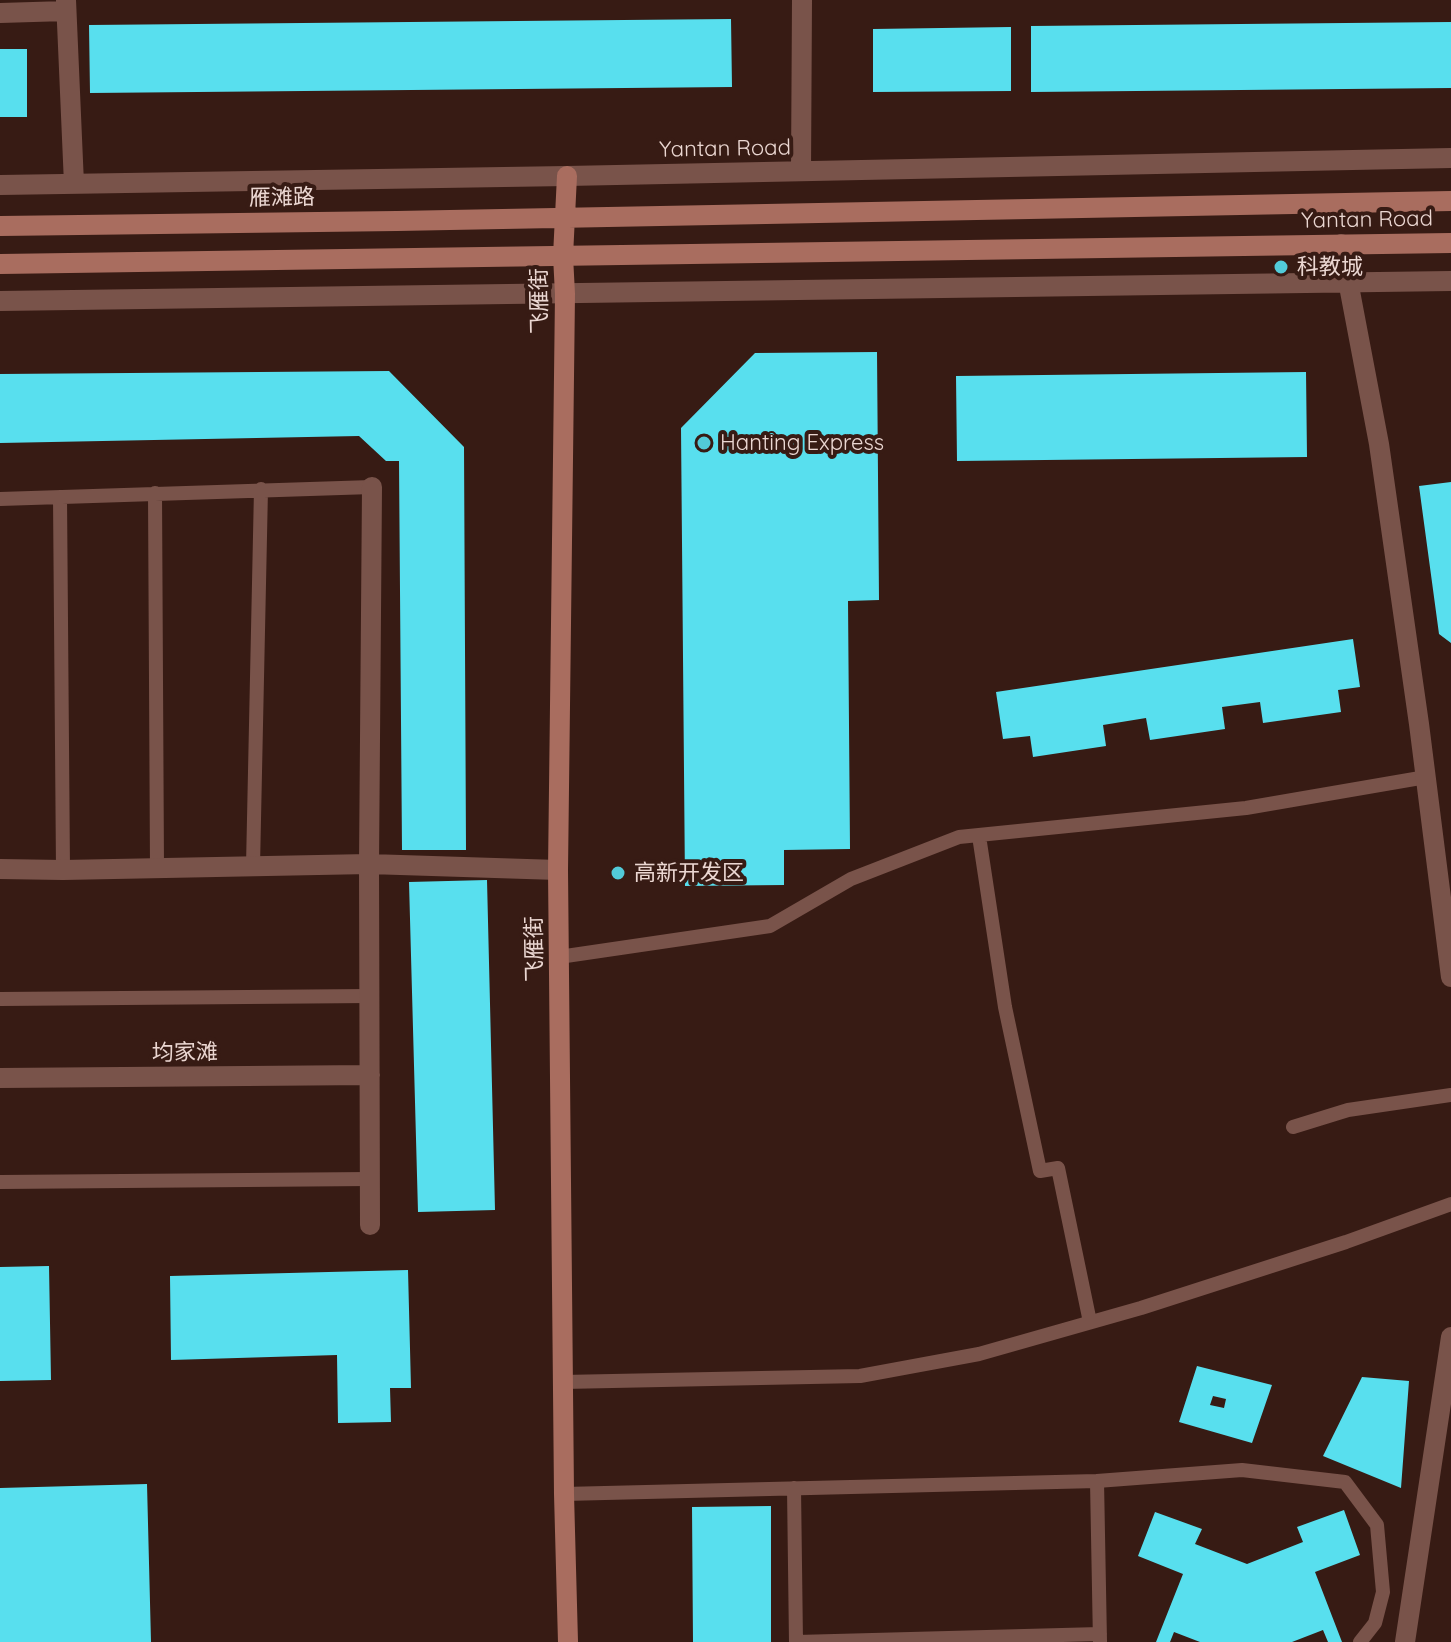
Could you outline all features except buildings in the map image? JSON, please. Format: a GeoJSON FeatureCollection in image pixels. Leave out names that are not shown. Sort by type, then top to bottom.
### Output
{"type":"FeatureCollection","features":[{"type":"Feature","properties":{"kind":"main road","name":"飞雁街"},"geometry":{"type":"LineString","coordinates":[[567,176],[563,256],[558,870],[568,1642]]}},
{"type":"Feature","properties":{"kind":"main road","name":"Yantan Road"},"geometry":{"type":"LineString","coordinates":[[564,218],[1451,201]]}},
{"type":"Feature","properties":{"kind":"main road","name":"雁滩路"},"geometry":{"type":"LineString","coordinates":[[0,226],[564,218]]}},
{"type":"Feature","properties":{"kind":"main road","name":"Yantan Road"},"geometry":{"type":"LineString","coordinates":[[563,256],[1451,243]]}},
{"type":"Feature","properties":{"kind":"main road"},"geometry":{"type":"LineString","coordinates":[[0,264],[563,256]]}},
{"type":"Feature","properties":{"kind":"street"},"geometry":{"type":"LineString","coordinates":[[801,171],[802,0]]}},
{"type":"Feature","properties":{"kind":"street"},"geometry":{"type":"LineString","coordinates":[[0,13],[66,6],[74,184]]}},
{"type":"Feature","properties":{"kind":"street","name":"Yantan Road"},"geometry":{"type":"LineString","coordinates":[[0,185],[1451,158]]}},
{"type":"Feature","properties":{"kind":"street"},"geometry":{"type":"LineString","coordinates":[[1341,244],[1379,444],[1451,977]]}},
{"type":"Feature","properties":{"kind":"street"},"geometry":{"type":"LineString","coordinates":[[0,301],[1451,281]]}},
{"type":"Feature","properties":{"kind":"street"},"geometry":{"type":"LineString","coordinates":[[370,1225],[372,487]]}},
{"type":"Feature","properties":{"kind":"street"},"geometry":{"type":"LineString","coordinates":[[0,869],[369,864],[558,870]]}},
{"type":"Feature","properties":{"kind":"street","name":"均家滩"},"geometry":{"type":"LineString","coordinates":[[0,1078],[370,1075]]}},
{"type":"Feature","properties":{"kind":"street"},"geometry":{"type":"LineString","coordinates":[[1405,1642],[1451,1337]]}},
{"type":"Feature","properties":{"kind":"lane"},"geometry":{"type":"LineString","coordinates":[[0,499],[372,487]]}},
{"type":"Feature","properties":{"kind":"lane"},"geometry":{"type":"LineString","coordinates":[[253,866],[261,489]]}},
{"type":"Feature","properties":{"kind":"lane"},"geometry":{"type":"LineString","coordinates":[[155,493],[157,868]]}},
{"type":"Feature","properties":{"kind":"lane"},"geometry":{"type":"LineString","coordinates":[[60,497],[63,870]]}},
{"type":"Feature","properties":{"kind":"lane"},"geometry":{"type":"LineString","coordinates":[[559,957],[770,926],[851,879],[959,837],[1246,808],[1426,777]]}},
{"type":"Feature","properties":{"kind":"lane"},"geometry":{"type":"LineString","coordinates":[[979,836],[1005,1007],[1040,1171],[1058,1168],[1090,1322]]}},
{"type":"Feature","properties":{"kind":"lane"},"geometry":{"type":"LineString","coordinates":[[0,999],[370,996]]}},
{"type":"Feature","properties":{"kind":"lane"},"geometry":{"type":"LineString","coordinates":[[1293,1127],[1348,1110],[1451,1095]]}},
{"type":"Feature","properties":{"kind":"lane"},"geometry":{"type":"LineString","coordinates":[[0,1182],[370,1179]]}},
{"type":"Feature","properties":{"kind":"lane"},"geometry":{"type":"LineString","coordinates":[[563,1382],[860,1376],[979,1354],[1141,1308],[1346,1242],[1451,1204]]}},
{"type":"Feature","properties":{"kind":"lane"},"geometry":{"type":"LineString","coordinates":[[564,1494],[1097,1481],[1242,1470],[1345,1482],[1377,1525],[1383,1592],[1375,1623],[1360,1642]]}},
{"type":"Feature","properties":{"kind":"lane"},"geometry":{"type":"LineString","coordinates":[[794,1488],[796,1642],[1100,1638],[1097,1481]]}},
{"type":"Feature","properties":{"kind":"place","name":"科教城"},"geometry":{"type":"Point","coordinates":[1281,267]}},
{"type":"Feature","properties":{"kind":"place","name":"Hanting Express"},"geometry":{"type":"Point","coordinates":[704,443]}},
{"type":"Feature","properties":{"kind":"place","name":"高新开发区"},"geometry":{"type":"Point","coordinates":[618,873]}}]}
